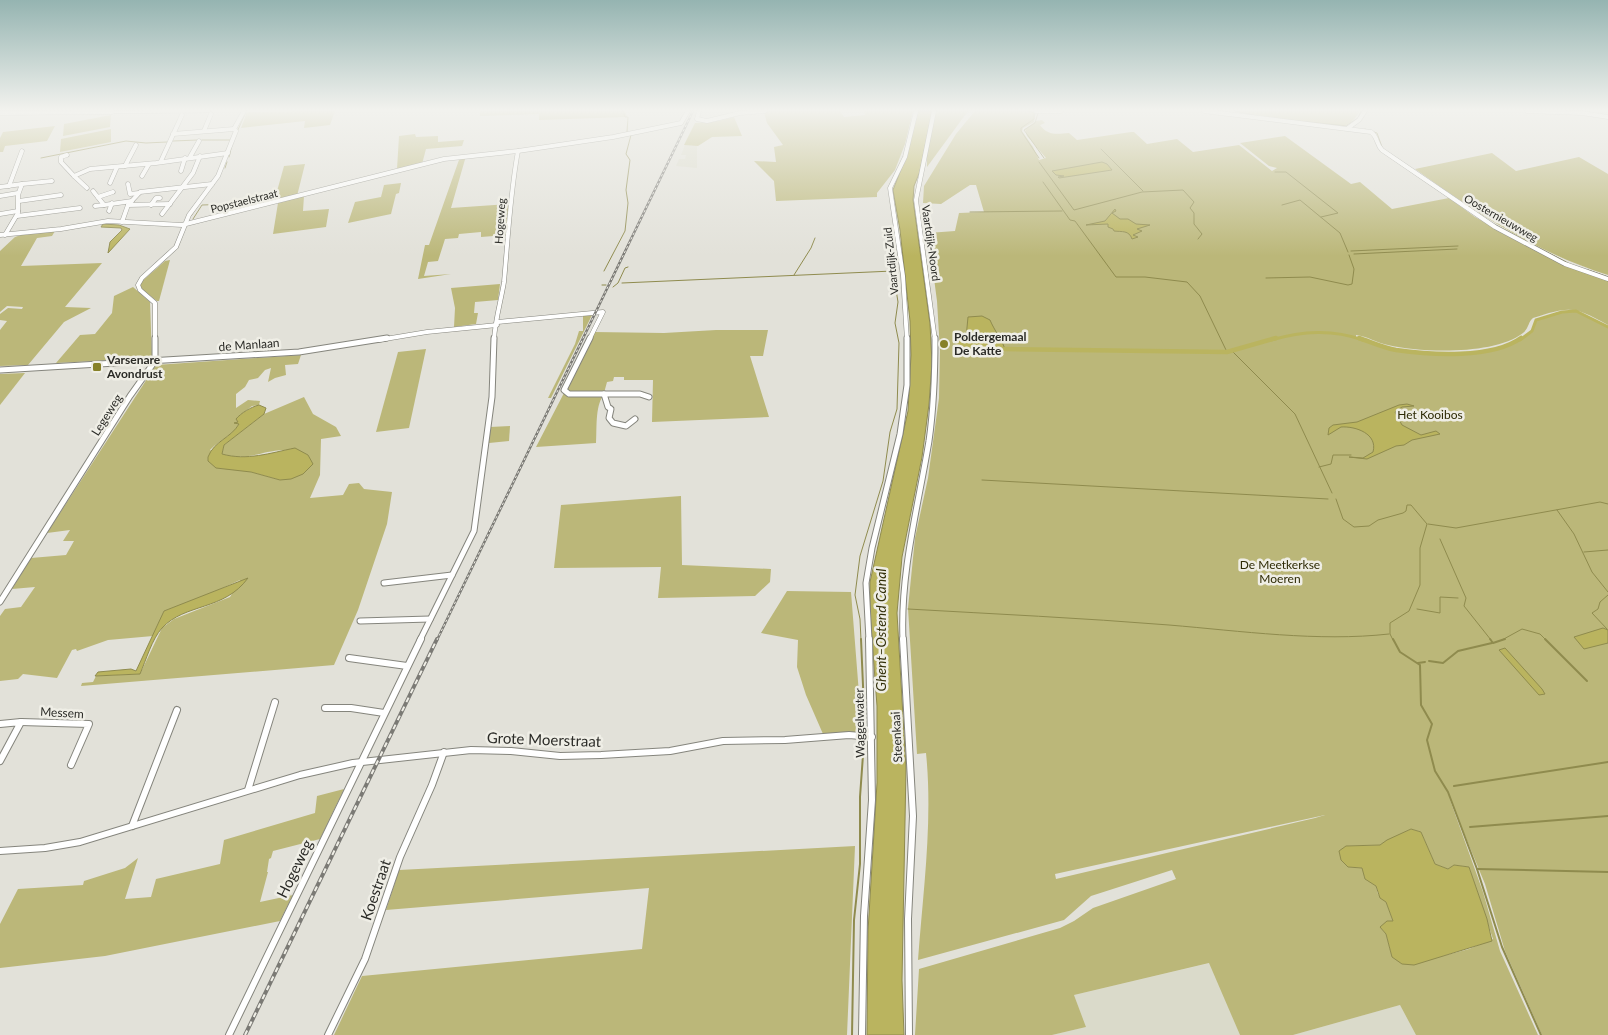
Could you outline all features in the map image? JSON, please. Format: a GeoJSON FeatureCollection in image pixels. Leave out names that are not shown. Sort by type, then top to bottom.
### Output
{"type":"FeatureCollection","features":[{"type":"Feature","properties":{"kind":"street"},"geometry":{"type":"LineString","coordinates":[[9,186],[19,159]]}},
{"type":"Feature","properties":{"kind":"street"},"geometry":{"type":"LineString","coordinates":[[61,159],[61,162],[87,188]]}},
{"type":"Feature","properties":{"kind":"street"},"geometry":{"type":"LineString","coordinates":[[125,166],[129,159]]}},
{"type":"Feature","properties":{"kind":"street"},"geometry":{"type":"LineString","coordinates":[[74,176],[90,169],[149,164],[175,159]]}},
{"type":"Feature","properties":{"kind":"street"},"geometry":{"type":"LineString","coordinates":[[180,171],[184,159]]}},
{"type":"Feature","properties":{"kind":"street"},"geometry":{"type":"LineString","coordinates":[[162,214],[185,186],[199,159]]}},
{"type":"Feature","properties":{"kind":"street"},"geometry":{"type":"LineString","coordinates":[[155,361],[155,303],[140,290],[138,285],[142,278],[168,256],[176,246],[192,212],[218,176],[225,159]]}},
{"type":"Feature","properties":{"kind":"street","name":"Popstaelstraat"},"geometry":{"type":"LineString","coordinates":[[2,235],[61,229],[108,221],[186,224],[443,159]]}},
{"type":"Feature","properties":{"kind":"street","name":"Hogeweg"},"geometry":{"type":"LineString","coordinates":[[229,1035],[360,762],[472,535],[478,516],[492,397],[494,336],[509,241],[512,184],[516,159]]}},
{"type":"Feature","properties":{"kind":"street","name":"Vaartdijk-Zuid"},"geometry":{"type":"LineString","coordinates":[[903,159],[890,188],[903,276],[907,327],[907,385],[903,414]]}},
{"type":"Feature","properties":{"kind":"street","name":"Vaartdijk-Noord"},"geometry":{"type":"LineString","coordinates":[[924,159],[916,200],[930,291],[936,351]]}},
{"type":"Feature","properties":{"kind":"street","name":"Oosternieuwweg"},"geometry":{"type":"LineString","coordinates":[[1396,159],[1490,224],[1565,264],[1608,279]]}},
{"type":"Feature","properties":{"kind":"street"},"geometry":{"type":"LineString","coordinates":[[142,176],[149,164]]}},
{"type":"Feature","properties":{"kind":"street"},"geometry":{"type":"LineString","coordinates":[[110,182],[117,167]]}},
{"type":"Feature","properties":{"kind":"street"},"geometry":{"type":"LineString","coordinates":[[0,187],[52,181]]}},
{"type":"Feature","properties":{"kind":"street"},"geometry":{"type":"LineString","coordinates":[[2,235],[17,216],[18,193],[22,184]]}},
{"type":"Feature","properties":{"kind":"street"},"geometry":{"type":"LineString","coordinates":[[128,184],[130,203]]}},
{"type":"Feature","properties":{"kind":"street"},"geometry":{"type":"LineString","coordinates":[[130,194],[212,184]]}},
{"type":"Feature","properties":{"kind":"street"},"geometry":{"type":"LineString","coordinates":[[94,191],[104,204]]}},
{"type":"Feature","properties":{"kind":"street"},"geometry":{"type":"LineString","coordinates":[[98,197],[113,192]]}},
{"type":"Feature","properties":{"kind":"street"},"geometry":{"type":"LineString","coordinates":[[122,222],[130,203],[140,192]]}},
{"type":"Feature","properties":{"kind":"street"},"geometry":{"type":"LineString","coordinates":[[0,196],[18,193]]}},
{"type":"Feature","properties":{"kind":"street"},"geometry":{"type":"LineString","coordinates":[[18,201],[61,196]]}},
{"type":"Feature","properties":{"kind":"street"},"geometry":{"type":"LineString","coordinates":[[151,205],[156,198],[160,198]]}},
{"type":"Feature","properties":{"kind":"street"},"geometry":{"type":"LineString","coordinates":[[95,206],[130,203],[170,204]]}},
{"type":"Feature","properties":{"kind":"street"},"geometry":{"type":"LineString","coordinates":[[109,211],[112,204]]}},
{"type":"Feature","properties":{"kind":"street"},"geometry":{"type":"LineString","coordinates":[[17,216],[80,208]]}},
{"type":"Feature","properties":{"kind":"street"},"geometry":{"type":"LineString","coordinates":[[0,214],[18,211]]}},
{"type":"Feature","properties":{"kind":"street"},"geometry":{"type":"LineString","coordinates":[[497,323],[603,312],[564,390],[567,394],[572,395],[640,394],[649,396]]}},
{"type":"Feature","properties":{"kind":"street","name":"de Manlaan"},"geometry":{"type":"LineString","coordinates":[[0,370],[301,352],[497,323]]}},
{"type":"Feature","properties":{"kind":"street","name":"Steenkaai"},"geometry":{"type":"LineString","coordinates":[[909,1035],[908,919],[912,816],[902,617],[908,554],[934,406],[936,351]]}},
{"type":"Feature","properties":{"kind":"street","name":"Legeweg"},"geometry":{"type":"LineString","coordinates":[[0,602],[130,396],[155,361]]}},
{"type":"Feature","properties":{"kind":"street"},"geometry":{"type":"LineString","coordinates":[[604,394],[608,407],[612,409],[609,418],[613,423],[626,426],[635,419]]}},
{"type":"Feature","properties":{"kind":"street","name":"Waggelwater"},"geometry":{"type":"LineString","coordinates":[[862,1035],[864,916],[872,800],[872,737],[866,583],[903,414]]}},
{"type":"Feature","properties":{"kind":"street"},"geometry":{"type":"LineString","coordinates":[[384,583],[452,575]]}},
{"type":"Feature","properties":{"kind":"street"},"geometry":{"type":"LineString","coordinates":[[360,621],[430,619]]}},
{"type":"Feature","properties":{"kind":"street"},"geometry":{"type":"LineString","coordinates":[[349,658],[407,666]]}},
{"type":"Feature","properties":{"kind":"street"},"geometry":{"type":"LineString","coordinates":[[248,790],[275,702]]}},
{"type":"Feature","properties":{"kind":"street"},"geometry":{"type":"LineString","coordinates":[[325,708],[351,708],[384,713]]}},
{"type":"Feature","properties":{"kind":"street"},"geometry":{"type":"LineString","coordinates":[[132,826],[177,710]]}},
{"type":"Feature","properties":{"kind":"street"},"geometry":{"type":"LineString","coordinates":[[0,761],[21,722]]}},
{"type":"Feature","properties":{"kind":"street","name":"Messem"},"geometry":{"type":"LineString","coordinates":[[0,724],[21,722],[89,724],[71,765]]}},
{"type":"Feature","properties":{"kind":"street","name":"Grote Moerstraat"},"geometry":{"type":"LineString","coordinates":[[0,851],[66,845],[315,771],[360,762],[444,752],[498,750],[560,756],[601,756],[670,751],[724,741],[785,740],[849,735],[872,737]]}},
{"type":"Feature","properties":{"kind":"street","name":"Koestraat"},"geometry":{"type":"LineString","coordinates":[[328,1035],[365,959],[400,857],[432,785],[444,752]]}},
{"type":"Feature","properties":{"kind":"shaded area"},"geometry":{"type":"Polygon","coordinates":[[[679,159],[697,159],[697,168],[676,166],[679,159]]]}},
{"type":"Feature","properties":{"kind":"shaded area"},"geometry":{"type":"Polygon","coordinates":[[[1210,963],[1240,1035],[1052,1035],[1086,1027],[1074,995],[1210,963]]]}},
{"type":"Feature","properties":{"kind":"shaded area"},"geometry":{"type":"Polygon","coordinates":[[[1400,1005],[1416,1035],[1293,1035],[1400,1005]]]}},
{"type":"Feature","properties":{"kind":"green space"},"geometry":{"type":"Polygon","coordinates":[[[398,159],[423,159],[422,164],[397,169],[398,159]]]}},
{"type":"Feature","properties":{"kind":"green space"},"geometry":{"type":"Polygon","coordinates":[[[459,159],[465,159],[451,208],[509,204],[506,235],[481,237],[481,232],[459,234],[458,238],[445,239],[438,261],[428,262],[424,276],[451,274],[418,279],[425,245],[429,245],[459,159]]]}},
{"type":"Feature","properties":{"kind":"green space"},"geometry":{"type":"Polygon","coordinates":[[[776,159],[899,159],[895,170],[877,193],[877,197],[776,201],[774,181],[754,161],[776,162],[776,159]]]}},
{"type":"Feature","properties":{"kind":"green space"},"geometry":{"type":"Polygon","coordinates":[[[927,159],[933,159],[927,167],[927,159]]]}},
{"type":"Feature","properties":{"kind":"green space","name":"De Meetkerkse Moeren"},"geometry":{"type":"Polygon","coordinates":[[[940,159],[1257,159],[1272,171],[1277,168],[1269,166],[1261,159],[1317,159],[1351,184],[1360,182],[1392,209],[1449,198],[1475,217],[1568,267],[1608,280],[1608,325],[1579,311],[1564,310],[1556,311],[1533,318],[1523,333],[1511,340],[1477,349],[1438,351],[1402,348],[1356,335],[1356,337],[1395,350],[1442,353],[1480,352],[1503,348],[1516,342],[1532,331],[1536,320],[1562,312],[1576,311],[1608,327],[1608,1035],[1542,1035],[1505,951],[1485,884],[1449,797],[1483,892],[1500,951],[1538,1035],[1416,1035],[1400,1005],[1293,1035],[1240,1035],[1209,963],[1074,995],[1086,1027],[1052,1035],[915,1035],[919,969],[1060,928],[1093,908],[1176,879],[1172,870],[1091,896],[1064,920],[918,960],[928,831],[928,779],[926,753],[917,754],[908,608],[915,538],[928,478],[939,398],[940,351],[937,301],[928,233],[955,231],[959,213],[984,212],[976,185],[970,185],[941,204],[923,203],[924,186],[940,159]],[[1325,815],[1055,874],[1056,879],[1325,815]],[[1411,829],[1380,845],[1347,846],[1339,853],[1348,867],[1362,868],[1365,872],[1364,877],[1376,886],[1378,894],[1386,902],[1393,921],[1381,928],[1386,934],[1392,957],[1443,956],[1469,949],[1493,939],[1469,867],[1454,865],[1448,869],[1435,864],[1421,832],[1411,829]]]}},
{"type":"Feature","properties":{"kind":"green space"},"geometry":{"type":"Polygon","coordinates":[[[1462,159],[1500,159],[1516,171],[1569,159],[1583,159],[1608,174],[1608,275],[1556,255],[1507,230],[1460,201],[1415,169],[1462,159]]]}},
{"type":"Feature","properties":{"kind":"green space"},"geometry":{"type":"Polygon","coordinates":[[[305,164],[297,196],[274,202],[284,166],[305,164]]]}},
{"type":"Feature","properties":{"kind":"green space"},"geometry":{"type":"Polygon","coordinates":[[[401,183],[391,214],[348,223],[355,202],[381,197],[384,185],[401,183]]]}},
{"type":"Feature","properties":{"kind":"green space"},"geometry":{"type":"Polygon","coordinates":[[[304,196],[303,211],[329,209],[326,227],[273,234],[278,203],[304,196]]]}},
{"type":"Feature","properties":{"kind":"green space"},"geometry":{"type":"Polygon","coordinates":[[[55,231],[52,236],[37,238],[21,266],[102,263],[65,307],[91,308],[64,322],[28,365],[0,366],[0,330],[7,321],[0,320],[0,314],[8,308],[22,309],[23,307],[7,306],[0,312],[0,251],[15,237],[55,231]]]}},
{"type":"Feature","properties":{"kind":"green space"},"geometry":{"type":"Polygon","coordinates":[[[170,260],[159,301],[157,301],[139,287],[140,283],[165,261],[170,260]]]}},
{"type":"Feature","properties":{"kind":"green space"},"geometry":{"type":"Polygon","coordinates":[[[500,284],[498,300],[475,302],[474,313],[478,313],[476,324],[454,327],[455,308],[451,288],[500,284]]]}},
{"type":"Feature","properties":{"kind":"green space"},"geometry":{"type":"Polygon","coordinates":[[[133,287],[150,302],[152,358],[56,363],[80,335],[95,334],[112,313],[114,296],[133,287]]]}},
{"type":"Feature","properties":{"kind":"green space"},"geometry":{"type":"Polygon","coordinates":[[[593,313],[551,398],[548,398],[575,344],[579,331],[583,331],[583,314],[593,313]]]}},
{"type":"Feature","properties":{"kind":"green space"},"geometry":{"type":"Polygon","coordinates":[[[768,330],[763,356],[750,356],[769,417],[652,422],[653,380],[624,380],[624,377],[614,377],[613,381],[607,382],[604,393],[574,394],[566,391],[594,332],[664,333],[768,330]]]}},
{"type":"Feature","properties":{"kind":"green space"},"geometry":{"type":"Polygon","coordinates":[[[426,349],[409,428],[376,432],[398,352],[426,349]]]}},
{"type":"Feature","properties":{"kind":"green space"},"geometry":{"type":"Polygon","coordinates":[[[301,355],[298,364],[285,365],[286,375],[268,382],[271,368],[265,370],[258,378],[249,380],[245,387],[236,394],[236,408],[248,400],[260,401],[259,405],[252,406],[239,416],[238,427],[210,450],[251,472],[280,480],[310,461],[308,455],[284,450],[248,456],[232,456],[222,454],[224,445],[264,414],[304,397],[313,414],[336,427],[341,436],[321,439],[320,475],[310,498],[343,495],[349,484],[359,483],[364,489],[392,492],[387,524],[358,610],[334,665],[81,686],[82,683],[93,682],[96,676],[140,674],[162,628],[174,619],[230,597],[240,580],[203,597],[164,611],[153,636],[108,640],[77,651],[76,649],[72,650],[57,678],[23,674],[18,679],[0,681],[0,616],[5,609],[21,607],[35,587],[12,589],[31,558],[66,555],[74,541],[63,541],[70,530],[47,533],[156,365],[301,355]]]}},
{"type":"Feature","properties":{"kind":"green space"},"geometry":{"type":"Polygon","coordinates":[[[25,373],[0,405],[0,374],[25,373]]]}},
{"type":"Feature","properties":{"kind":"green space"},"geometry":{"type":"Polygon","coordinates":[[[564,393],[603,396],[598,412],[596,443],[536,447],[564,393]]]}},
{"type":"Feature","properties":{"kind":"green space"},"geometry":{"type":"Polygon","coordinates":[[[510,426],[509,441],[489,443],[490,427],[510,426]]]}},
{"type":"Feature","properties":{"kind":"green space"},"geometry":{"type":"Polygon","coordinates":[[[681,496],[682,565],[771,569],[770,582],[755,596],[658,598],[661,567],[554,568],[561,505],[681,496]]]}},
{"type":"Feature","properties":{"kind":"green space"},"geometry":{"type":"Polygon","coordinates":[[[787,591],[851,592],[862,732],[823,734],[806,695],[797,667],[798,640],[761,633],[787,591]]]}},
{"type":"Feature","properties":{"kind":"green space"},"geometry":{"type":"Polygon","coordinates":[[[344,789],[320,839],[273,851],[269,859],[268,872],[260,902],[293,895],[280,921],[105,956],[0,968],[0,924],[18,889],[83,885],[84,881],[125,868],[138,858],[125,899],[151,897],[156,879],[220,864],[224,840],[315,813],[317,796],[344,789]]]}},
{"type":"Feature","properties":{"kind":"green space"},"geometry":{"type":"Polygon","coordinates":[[[855,846],[847,1035],[334,1035],[362,976],[642,949],[649,888],[386,910],[399,870],[855,846]]]}},
{"type":"Feature","properties":{"kind":"water","name":"Ghent–Ostend Canal"},"geometry":{"type":"Polygon","coordinates":[[[905,159],[922,159],[914,186],[913,200],[930,324],[932,363],[922,457],[902,557],[897,613],[906,768],[902,980],[904,1035],[867,1035],[868,931],[877,783],[877,706],[870,612],[870,582],[908,411],[911,355],[910,321],[900,230],[893,190],[905,159]]]}},
{"type":"Feature","properties":{"kind":"water"},"geometry":{"type":"Polygon","coordinates":[[[1102,162],[1107,164],[1112,170],[1059,178],[1064,176],[1056,175],[1052,171],[1102,162]]]}},
{"type":"Feature","properties":{"kind":"water"},"geometry":{"type":"Polygon","coordinates":[[[1115,209],[1116,211],[1112,213],[1120,219],[1128,219],[1136,224],[1150,225],[1137,229],[1142,231],[1133,235],[1138,237],[1132,239],[1127,233],[1114,231],[1108,227],[1108,224],[1086,225],[1105,221],[1115,209]]]}},
{"type":"Feature","properties":{"kind":"water"},"geometry":{"type":"Polygon","coordinates":[[[103,224],[119,225],[130,229],[108,253],[110,242],[122,230],[121,228],[101,227],[103,224]]]}},
{"type":"Feature","properties":{"kind":"water"},"geometry":{"type":"Polygon","coordinates":[[[982,316],[990,320],[1005,350],[955,348],[955,341],[966,338],[968,317],[982,316]]]}},
{"type":"Feature","properties":{"kind":"water"},"geometry":{"type":"Polygon","coordinates":[[[1407,404],[1414,406],[1402,407],[1395,412],[1402,425],[1421,435],[1436,431],[1440,434],[1412,440],[1367,459],[1349,457],[1363,458],[1373,452],[1372,440],[1364,432],[1353,428],[1341,427],[1328,435],[1329,428],[1333,425],[1357,422],[1399,405],[1407,404]]]}},
{"type":"Feature","properties":{"kind":"water"},"geometry":{"type":"Polygon","coordinates":[[[259,405],[266,408],[264,414],[224,445],[222,454],[240,457],[268,454],[295,448],[308,455],[313,464],[303,474],[291,479],[280,480],[251,472],[216,468],[208,461],[208,457],[214,447],[236,429],[239,424],[234,423],[238,422],[236,419],[246,410],[259,405]]]}},
{"type":"Feature","properties":{"kind":"water"},"geometry":{"type":"Polygon","coordinates":[[[248,578],[228,596],[182,614],[162,628],[152,644],[140,674],[95,676],[98,672],[131,669],[136,671],[164,611],[248,578]]]}},
{"type":"Feature","properties":{"kind":"water"},"geometry":{"type":"Polygon","coordinates":[[[1603,628],[1608,630],[1608,643],[1584,649],[1574,637],[1603,628]]]}},
{"type":"Feature","properties":{"kind":"water"},"geometry":{"type":"Polygon","coordinates":[[[1505,648],[1545,694],[1539,695],[1499,650],[1505,648]]]}},
{"type":"Feature","properties":{"kind":"water"},"geometry":{"type":"Polygon","coordinates":[[[1411,829],[1421,832],[1435,864],[1448,869],[1454,865],[1469,867],[1487,919],[1492,941],[1414,965],[1402,964],[1392,957],[1386,934],[1380,927],[1387,921],[1393,921],[1386,902],[1380,898],[1376,886],[1365,879],[1362,868],[1348,867],[1341,860],[1339,851],[1346,846],[1380,845],[1411,829]]]}},
{"type":"Feature","properties":{"kind":"waterway"},"geometry":{"type":"LineString","coordinates":[[604,271],[625,231],[628,203],[626,190],[630,159]]}},
{"type":"Feature","properties":{"kind":"waterway"},"geometry":{"type":"LineString","coordinates":[[1111,159],[1143,191]]}},
{"type":"Feature","properties":{"kind":"waterway"},"geometry":{"type":"LineString","coordinates":[[225,168],[227,162]]}},
{"type":"Feature","properties":{"kind":"waterway"},"geometry":{"type":"LineString","coordinates":[[1039,162],[1074,210],[1142,192],[1183,190],[1194,202],[1190,208],[1194,213],[1194,224],[1202,234],[1198,239]]}},
{"type":"Feature","properties":{"kind":"waterway"},"geometry":{"type":"LineString","coordinates":[[1275,172],[1286,172],[1338,213],[1321,217]]}},
{"type":"Feature","properties":{"kind":"waterway"},"geometry":{"type":"LineString","coordinates":[[1043,182],[1070,220],[1075,221],[1116,277],[1145,277],[1187,282],[1200,296],[1227,352]]}},
{"type":"Feature","properties":{"kind":"waterway"},"geometry":{"type":"LineString","coordinates":[[1282,205],[1300,200],[1340,233],[1348,252]]}},
{"type":"Feature","properties":{"kind":"waterway"},"geometry":{"type":"LineString","coordinates":[[193,219],[202,205],[233,204],[232,207]]}},
{"type":"Feature","properties":{"kind":"waterway"},"geometry":{"type":"LineString","coordinates":[[191,216],[195,210]]}},
{"type":"Feature","properties":{"kind":"waterway"},"geometry":{"type":"LineString","coordinates":[[970,212],[1062,211]]}},
{"type":"Feature","properties":{"kind":"waterway"},"geometry":{"type":"LineString","coordinates":[[1494,224],[1568,263]]}},
{"type":"Feature","properties":{"kind":"waterway"},"geometry":{"type":"LineString","coordinates":[[794,275],[815,238]]}},
{"type":"Feature","properties":{"kind":"waterway"},"geometry":{"type":"LineString","coordinates":[[1351,251],[1458,246]]}},
{"type":"Feature","properties":{"kind":"waterway"},"geometry":{"type":"LineString","coordinates":[[1354,254],[1457,249]]}},
{"type":"Feature","properties":{"kind":"waterway"},"geometry":{"type":"LineString","coordinates":[[1266,278],[1310,277],[1348,285],[1352,284],[1354,269],[1349,255]]}},
{"type":"Feature","properties":{"kind":"waterway"},"geometry":{"type":"LineString","coordinates":[[613,287],[618,283],[625,268],[628,267]]}},
{"type":"Feature","properties":{"kind":"waterway"},"geometry":{"type":"LineString","coordinates":[[1588,270],[1608,277]]}},
{"type":"Feature","properties":{"kind":"waterway"},"geometry":{"type":"LineString","coordinates":[[622,283],[893,271],[898,302],[895,323],[899,343],[897,409],[890,432],[883,481],[860,556],[855,595],[860,619],[861,640]]}},
{"type":"Feature","properties":{"kind":"waterway"},"geometry":{"type":"LineString","coordinates":[[1520,340],[1532,331],[1536,320],[1562,312],[1576,311],[1608,327]]}},
{"type":"Feature","properties":{"kind":"waterway"},"geometry":{"type":"LineString","coordinates":[[1271,340],[1317,332],[1340,334],[1363,340]]}},
{"type":"Feature","properties":{"kind":"waterway"},"geometry":{"type":"LineString","coordinates":[[1005,349],[1227,352],[1276,338]]}},
{"type":"Feature","properties":{"kind":"waterway"},"geometry":{"type":"LineString","coordinates":[[1359,338],[1396,350],[1443,354],[1461,354],[1494,349],[1509,345],[1521,338]]}},
{"type":"Feature","properties":{"kind":"waterway"},"geometry":{"type":"LineString","coordinates":[[1232,351],[1295,414],[1320,467]]}},
{"type":"Feature","properties":{"kind":"waterway"},"geometry":{"type":"LineString","coordinates":[[1320,467],[1331,464],[1333,455],[1351,455]]}},
{"type":"Feature","properties":{"kind":"waterway"},"geometry":{"type":"LineString","coordinates":[[1320,467],[1332,493]]}},
{"type":"Feature","properties":{"kind":"waterway"},"geometry":{"type":"LineString","coordinates":[[982,480],[1328,499]]}},
{"type":"Feature","properties":{"kind":"waterway"},"geometry":{"type":"LineString","coordinates":[[1336,499],[1343,519],[1354,527],[1369,526],[1378,520],[1403,513],[1406,511],[1407,505],[1411,505],[1427,524],[1420,548],[1420,585],[1409,611],[1390,623],[1390,634],[1393,640]]}},
{"type":"Feature","properties":{"kind":"waterway"},"geometry":{"type":"LineString","coordinates":[[1428,524],[1456,528],[1600,502],[1608,504]]}},
{"type":"Feature","properties":{"kind":"waterway"},"geometry":{"type":"LineString","coordinates":[[1557,510],[1574,534],[1592,572],[1608,592]]}},
{"type":"Feature","properties":{"kind":"waterway"},"geometry":{"type":"LineString","coordinates":[[1440,539],[1466,598],[1464,606],[1491,640]]}},
{"type":"Feature","properties":{"kind":"waterway"},"geometry":{"type":"LineString","coordinates":[[1584,552],[1608,550]]}},
{"type":"Feature","properties":{"kind":"waterway"},"geometry":{"type":"LineString","coordinates":[[1607,629],[1592,613],[1598,609],[1600,602],[1608,595]]}},
{"type":"Feature","properties":{"kind":"waterway"},"geometry":{"type":"LineString","coordinates":[[1417,609],[1440,613],[1440,597],[1458,598]]}},
{"type":"Feature","properties":{"kind":"waterway"},"geometry":{"type":"LineString","coordinates":[[908,609],[1104,620],[1307,636],[1335,637],[1389,634]]}},
{"type":"Feature","properties":{"kind":"waterway"},"geometry":{"type":"LineString","coordinates":[[1502,640],[1522,629],[1540,634],[1587,681]]}},
{"type":"Feature","properties":{"kind":"waterway"},"geometry":{"type":"LineString","coordinates":[[861,639],[865,732]]}},
{"type":"Feature","properties":{"kind":"waterway"},"geometry":{"type":"LineString","coordinates":[[1393,639],[1400,652],[1420,665],[1421,705],[1432,724],[1427,740],[1435,771],[1448,792],[1477,869]]}},
{"type":"Feature","properties":{"kind":"waterway"},"geometry":{"type":"LineString","coordinates":[[1490,639],[1493,643],[1502,640]]}},
{"type":"Feature","properties":{"kind":"waterway"},"geometry":{"type":"LineString","coordinates":[[1429,661],[1443,663],[1458,651],[1492,643]]}},
{"type":"Feature","properties":{"kind":"waterway"},"geometry":{"type":"LineString","coordinates":[[1418,663],[1425,662]]}},
{"type":"Feature","properties":{"kind":"waterway"},"geometry":{"type":"LineString","coordinates":[[852,1035],[854,920],[860,864],[860,797],[864,741]]}},
{"type":"Feature","properties":{"kind":"waterway"},"geometry":{"type":"LineString","coordinates":[[1454,786],[1608,762]]}},
{"type":"Feature","properties":{"kind":"waterway"},"geometry":{"type":"LineString","coordinates":[[1470,827],[1608,816]]}},
{"type":"Feature","properties":{"kind":"waterway"},"geometry":{"type":"LineString","coordinates":[[1477,869],[1608,872]]}},
{"type":"Feature","properties":{"kind":"waterway"},"geometry":{"type":"LineString","coordinates":[[1477,869],[1502,947],[1541,1035]]}},
{"type":"Feature","properties":{"kind":"railway"},"geometry":{"type":"LineString","coordinates":[[437,640],[670,159]]}},
{"type":"Feature","properties":{"kind":"railway"},"geometry":{"type":"LineString","coordinates":[[245,1035],[437,639]]}},
{"type":"Feature","properties":{"kind":"place","name":"Poldergemaal De Katte"},"geometry":{"type":"Point","coordinates":[944,344]}},
{"type":"Feature","properties":{"kind":"place","name":"Varsenare Avondrust"},"geometry":{"type":"Point","coordinates":[97,367]}},
{"type":"Feature","properties":{"kind":"park label","name":"Het Kooibos"},"geometry":{"type":"Point","coordinates":[1430,415]}}]}
